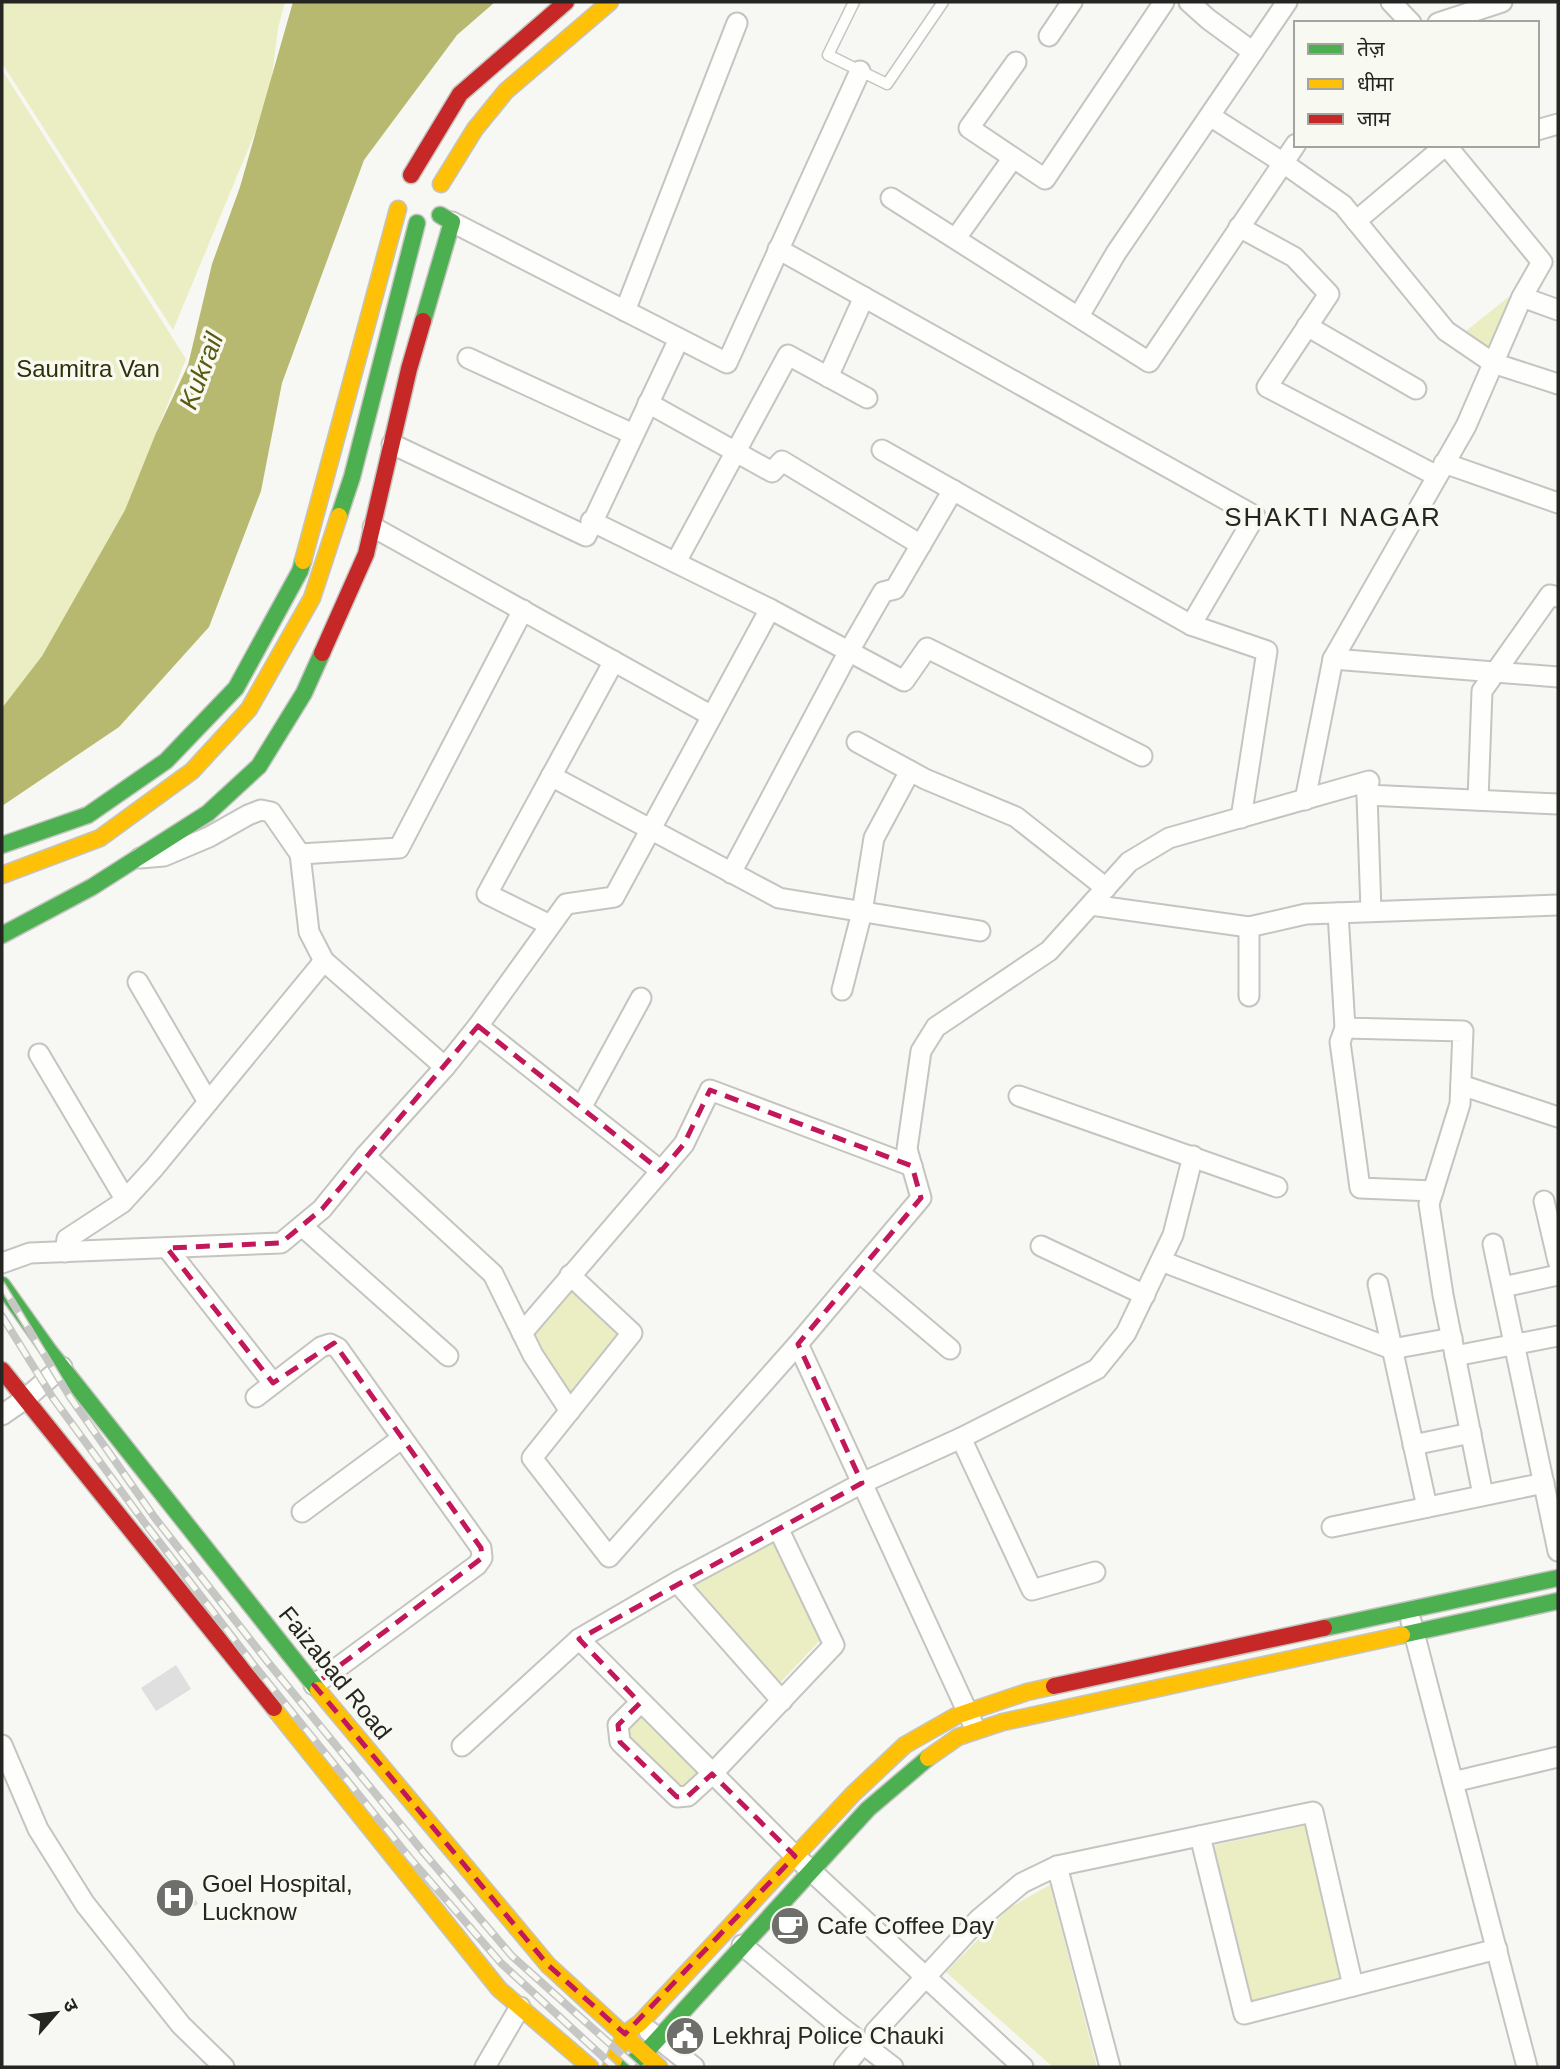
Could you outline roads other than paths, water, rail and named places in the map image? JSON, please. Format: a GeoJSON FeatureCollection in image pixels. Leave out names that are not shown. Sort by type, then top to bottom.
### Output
{"type":"FeatureCollection","features":[{"type":"Feature","properties":{"kind":"street"},"geometry":{"type":"LineString","coordinates":[[2,845],[88,815],[166,761],[236,688],[300,571],[401,191],[460,94],[566,2]]}},
{"type":"Feature","properties":{"kind":"street"},"geometry":{"type":"LineString","coordinates":[[441,184],[475,130],[506,91],[610,2]]}},
{"type":"Feature","properties":{"kind":"street"},"geometry":{"type":"LineString","coordinates":[[1049,36],[1072,2]]}},
{"type":"Feature","properties":{"kind":"street"},"geometry":{"type":"LineString","coordinates":[[1016,62],[969,128],[1045,179],[1164,2]]}},
{"type":"Feature","properties":{"kind":"street"},"geometry":{"type":"LineString","coordinates":[[1189,2],[1253,52]]}},
{"type":"Feature","properties":{"kind":"street"},"geometry":{"type":"LineString","coordinates":[[1079,316],[1116,253],[1287,2]]}},
{"type":"Feature","properties":{"kind":"street"},"geometry":{"type":"LineString","coordinates":[[1391,2],[1409,21]]}},
{"type":"Feature","properties":{"kind":"street"},"geometry":{"type":"LineString","coordinates":[[1447,21],[1493,11]]}},
{"type":"Feature","properties":{"kind":"street"},"geometry":{"type":"LineString","coordinates":[[625,312],[737,23]]}},
{"type":"Feature","properties":{"kind":"street"},"geometry":{"type":"LineString","coordinates":[[401,191],[403,216],[417,223],[446,219],[727,363],[860,71]]}},
{"type":"Feature","properties":{"kind":"street"},"geometry":{"type":"LineString","coordinates":[[1210,116],[1343,205],[1446,331],[1493,363],[1558,384]]}},
{"type":"Feature","properties":{"kind":"street"},"geometry":{"type":"LineString","coordinates":[[1539,129],[1558,124]]}},
{"type":"Feature","properties":{"kind":"street"},"geometry":{"type":"LineString","coordinates":[[891,198],[1149,362],[1294,147]]}},
{"type":"Feature","properties":{"kind":"street"},"geometry":{"type":"LineString","coordinates":[[1356,221],[1444,147]]}},
{"type":"Feature","properties":{"kind":"street"},"geometry":{"type":"LineString","coordinates":[[1305,800],[1333,659],[1466,426],[1522,297],[1542,262],[1448,147]]}},
{"type":"Feature","properties":{"kind":"street"},"geometry":{"type":"LineString","coordinates":[[956,238],[1013,158]]}},
{"type":"Feature","properties":{"kind":"street"},"geometry":{"type":"LineString","coordinates":[[2,935],[92,887],[208,813],[259,766],[304,693],[366,554],[446,219],[441,184],[427,174],[401,191]]}},
{"type":"Feature","properties":{"kind":"street"},"geometry":{"type":"LineString","coordinates":[[2,876],[100,838],[152,803],[192,771],[249,709],[312,598],[352,477],[417,223]]}},
{"type":"Feature","properties":{"kind":"street"},"geometry":{"type":"LineString","coordinates":[[1239,227],[1294,257],[1329,294],[1267,387],[1441,470],[1558,503]]}},
{"type":"Feature","properties":{"kind":"street"},"geometry":{"type":"LineString","coordinates":[[778,249],[1255,516],[1191,625]]}},
{"type":"Feature","properties":{"kind":"street"},"geometry":{"type":"LineString","coordinates":[[828,377],[864,297]]}},
{"type":"Feature","properties":{"kind":"street"},"geometry":{"type":"LineString","coordinates":[[1522,297],[1558,310]]}},
{"type":"Feature","properties":{"kind":"street"},"geometry":{"type":"LineString","coordinates":[[1307,326],[1416,388]]}},
{"type":"Feature","properties":{"kind":"street"},"geometry":{"type":"LineString","coordinates":[[392,444],[586,536],[591,520],[679,339]]}},
{"type":"Feature","properties":{"kind":"street"},"geometry":{"type":"LineString","coordinates":[[676,562],[788,355],[867,398]]}},
{"type":"Feature","properties":{"kind":"street"},"geometry":{"type":"LineString","coordinates":[[468,358],[633,434]]}},
{"type":"Feature","properties":{"kind":"street"},"geometry":{"type":"LineString","coordinates":[[648,403],[772,472],[782,461],[921,545]]}},
{"type":"Feature","properties":{"kind":"street"},"geometry":{"type":"LineString","coordinates":[[882,450],[1191,625],[1267,651],[1241,818]]}},
{"type":"Feature","properties":{"kind":"street"},"geometry":{"type":"LineString","coordinates":[[732,873],[883,592],[895,589],[953,490]]}},
{"type":"Feature","properties":{"kind":"street"},"geometry":{"type":"LineString","coordinates":[[591,520],[771,609],[904,681],[927,648],[1142,756]]}},
{"type":"Feature","properties":{"kind":"street"},"geometry":{"type":"LineString","coordinates":[[373,527],[712,716]]}},
{"type":"Feature","properties":{"kind":"street"},"geometry":{"type":"LineString","coordinates":[[1478,800],[1482,691],[1550,595],[1558,597]]}},
{"type":"Feature","properties":{"kind":"street"},"geometry":{"type":"LineString","coordinates":[[2,1263],[30,1253],[281,1243],[322,1209],[478,1026],[566,904],[614,897],[771,609]]}},
{"type":"Feature","properties":{"kind":"street"},"geometry":{"type":"LineString","coordinates":[[300,854],[399,848],[523,610]]}},
{"type":"Feature","properties":{"kind":"street"},"geometry":{"type":"LineString","coordinates":[[1333,659],[1558,677]]}},
{"type":"Feature","properties":{"kind":"street"},"geometry":{"type":"LineString","coordinates":[[550,925],[487,894],[614,661]]}},
{"type":"Feature","properties":{"kind":"street"},"geometry":{"type":"LineString","coordinates":[[857,742],[910,771],[1016,817],[1106,888]]}},
{"type":"Feature","properties":{"kind":"street"},"geometry":{"type":"LineString","coordinates":[[842,990],[862,912],[874,838],[910,771]]}},
{"type":"Feature","properties":{"kind":"street"},"geometry":{"type":"LineString","coordinates":[[551,776],[779,898],[980,931]]}},
{"type":"Feature","properties":{"kind":"street"},"geometry":{"type":"LineString","coordinates":[[570,1275],[632,1333],[532,1458],[609,1557],[798,1344],[921,1198],[907,1149],[921,1051],[936,1027],[1049,951],[1129,862],[1169,838],[1368,781],[1371,911]]}},
{"type":"Feature","properties":{"kind":"street"},"geometry":{"type":"LineString","coordinates":[[1367,795],[1558,804]]}},
{"type":"Feature","properties":{"kind":"street"},"geometry":{"type":"LineString","coordinates":[[138,858],[164,856],[209,837],[247,815],[261,810],[271,813],[300,854],[309,932],[324,961],[445,1067]]}},
{"type":"Feature","properties":{"kind":"street"},"geometry":{"type":"LineString","coordinates":[[1091,905],[1249,927],[1306,914],[1558,905]]}},
{"type":"Feature","properties":{"kind":"street"},"geometry":{"type":"LineString","coordinates":[[1338,913],[1345,1028],[1340,1042],[1360,1188],[1433,1191]]}},
{"type":"Feature","properties":{"kind":"street"},"geometry":{"type":"LineString","coordinates":[[1248,996],[1249,927]]}},
{"type":"Feature","properties":{"kind":"street"},"geometry":{"type":"LineString","coordinates":[[65,1252],[67,1239],[125,1199],[324,961]]}},
{"type":"Feature","properties":{"kind":"street"},"geometry":{"type":"LineString","coordinates":[[138,982],[208,1102]]}},
{"type":"Feature","properties":{"kind":"street"},"geometry":{"type":"LineString","coordinates":[[581,1108],[641,998]]}},
{"type":"Feature","properties":{"kind":"street"},"geometry":{"type":"LineString","coordinates":[[478,1026],[660,1171]]}},
{"type":"Feature","properties":{"kind":"street"},"geometry":{"type":"LineString","coordinates":[[1345,1028],[1463,1031],[1460,1104],[1429,1204],[1453,1347],[1483,1495]]}},
{"type":"Feature","properties":{"kind":"street"},"geometry":{"type":"LineString","coordinates":[[39,1054],[125,1199]]}},
{"type":"Feature","properties":{"kind":"street"},"geometry":{"type":"LineString","coordinates":[[1461,1085],[1558,1117]]}},
{"type":"Feature","properties":{"kind":"street"},"geometry":{"type":"LineString","coordinates":[[522,1333],[684,1144],[710,1090],[912,1166]]}},
{"type":"Feature","properties":{"kind":"street"},"geometry":{"type":"LineString","coordinates":[[1019,1097],[1278,1186]]}},
{"type":"Feature","properties":{"kind":"street"},"geometry":{"type":"LineString","coordinates":[[365,1156],[493,1273],[533,1355],[570,1411]]}},
{"type":"Feature","properties":{"kind":"street"},"geometry":{"type":"LineString","coordinates":[[462,1746],[579,1639],[677,1582],[862,1483],[961,1438],[1097,1369],[1126,1333],[1173,1235],[1193,1156]]}},
{"type":"Feature","properties":{"kind":"street"},"geometry":{"type":"LineString","coordinates":[[1544,1200],[1558,1261]]}},
{"type":"Feature","properties":{"kind":"street"},"geometry":{"type":"LineString","coordinates":[[302,1226],[448,1356]]}},
{"type":"Feature","properties":{"kind":"street"},"geometry":{"type":"LineString","coordinates":[[1493,1244],[1558,1551]]}},
{"type":"Feature","properties":{"kind":"street"},"geometry":{"type":"LineString","coordinates":[[1041,1246],[1144,1295]]}},
{"type":"Feature","properties":{"kind":"street"},"geometry":{"type":"LineString","coordinates":[[167,1248],[274,1383]]}},
{"type":"Feature","properties":{"kind":"street"},"geometry":{"type":"LineString","coordinates":[[1161,1261],[1392,1349],[1515,1344],[1558,1336]]}},
{"type":"Feature","properties":{"kind":"street"},"geometry":{"type":"LineString","coordinates":[[859,1272],[950,1349]]}},
{"type":"Feature","properties":{"kind":"street"},"geometry":{"type":"LineString","coordinates":[[1503,1287],[1558,1275]]}},
{"type":"Feature","properties":{"kind":"street","name":"Faizabad Road"},"geometry":{"type":"LineString","coordinates":[[2,1284],[62,1367],[314,1685],[548,1965],[632,2029],[644,2054],[659,2067]]}},
{"type":"Feature","properties":{"kind":"street"},"geometry":{"type":"LineString","coordinates":[[1378,1284],[1427,1507]]}},
{"type":"Feature","properties":{"kind":"street"},"geometry":{"type":"LineString","coordinates":[[256,1397],[321,1347],[330,1344],[338,1348],[481,1548],[482,1558],[477,1565],[314,1685]]}},
{"type":"Feature","properties":{"kind":"street"},"geometry":{"type":"LineString","coordinates":[[798,1344],[977,1731]]}},
{"type":"Feature","properties":{"kind":"street"},"geometry":{"type":"LineString","coordinates":[[2,1416],[62,1367]]}},
{"type":"Feature","properties":{"kind":"street"},"geometry":{"type":"LineString","coordinates":[[2,1370],[499,1989],[590,2067]]}},
{"type":"Feature","properties":{"kind":"street"},"geometry":{"type":"LineString","coordinates":[[1413,1445],[1471,1433]]}},
{"type":"Feature","properties":{"kind":"street"},"geometry":{"type":"LineString","coordinates":[[302,1512],[401,1438]]}},
{"type":"Feature","properties":{"kind":"street"},"geometry":{"type":"LineString","coordinates":[[961,1438],[1031,1590],[1095,1572]]}},
{"type":"Feature","properties":{"kind":"street"},"geometry":{"type":"LineString","coordinates":[[1332,1527],[1544,1483]]}},
{"type":"Feature","properties":{"kind":"street"},"geometry":{"type":"LineString","coordinates":[[640,1703],[618,1725],[620,1742],[677,1797],[688,1796],[834,1645],[778,1528]]}},
{"type":"Feature","properties":{"kind":"street"},"geometry":{"type":"LineString","coordinates":[[611,2067],[632,2029],[853,1794],[905,1745],[956,1716],[1027,1692],[1558,1578]]}},
{"type":"Feature","properties":{"kind":"street"},"geometry":{"type":"LineString","coordinates":[[677,1582],[782,1701]]}},
{"type":"Feature","properties":{"kind":"street"},"geometry":{"type":"LineString","coordinates":[[625,2067],[644,2054],[868,1809],[919,1765],[958,1737],[1003,1722],[1558,1601]]}},
{"type":"Feature","properties":{"kind":"street"},"geometry":{"type":"LineString","coordinates":[[1408,1610],[1527,2067]]}},
{"type":"Feature","properties":{"kind":"street"},"geometry":{"type":"LineString","coordinates":[[579,1639],[795,1856],[1023,2067]]}},
{"type":"Feature","properties":{"kind":"street"},"geometry":{"type":"LineString","coordinates":[[2,1745],[38,1829],[85,1904],[181,2025],[225,2067]]}},
{"type":"Feature","properties":{"kind":"street"},"geometry":{"type":"LineString","coordinates":[[1453,1782],[1558,1758]]}},
{"type":"Feature","properties":{"kind":"street"},"geometry":{"type":"LineString","coordinates":[[844,2067],[979,1919],[1022,1883],[1057,1866],[1313,1812],[1353,1986]]}},
{"type":"Feature","properties":{"kind":"street"},"geometry":{"type":"LineString","coordinates":[[1200,1836],[1244,2014],[1497,1949]]}},
{"type":"Feature","properties":{"kind":"street"},"geometry":{"type":"LineString","coordinates":[[1057,1866],[1110,2067]]}},
{"type":"Feature","properties":{"kind":"street"},"geometry":{"type":"LineString","coordinates":[[743,1945],[869,2038],[893,2067]]}},
{"type":"Feature","properties":{"kind":"street"},"geometry":{"type":"LineString","coordinates":[[485,2067],[520,2007]]}},
{"type":"Feature","properties":{"kind":"street"},"geometry":{"type":"LineString","coordinates":[[632,2029],[657,2038],[694,2067]]}},
{"type":"Feature","properties":{"kind":"lane"},"geometry":{"type":"LineString","coordinates":[[854,2],[828,55],[887,84],[943,2]]}},
{"type":"Feature","properties":{"kind":"water","name":"Kukrail"},"geometry":{"type":"Polygon","coordinates":[[[293,2],[495,2],[457,35],[364,160],[282,383],[261,491],[209,627],[119,727],[2,806],[2,708],[42,656],[125,510],[156,433],[188,365],[212,264],[240,187],[293,2]]]}},
{"type":"Feature","properties":{"kind":"railway"},"geometry":{"type":"LineString","coordinates":[[2,1285],[70,1397],[155,1518],[267,1661],[512,1956],[636,2067]]}},
{"type":"Feature","properties":{"kind":"railway"},"geometry":{"type":"LineString","coordinates":[[2,1316],[53,1398],[144,1522],[253,1664],[409,1857],[501,1963],[614,2067]]}},
{"type":"Feature","properties":{"kind":"place","name":"Goel Hospital, Lucknow"},"geometry":{"type":"Point","coordinates":[175,1898]}},
{"type":"Feature","properties":{"kind":"place","name":"Cafe Coffee Day"},"geometry":{"type":"Point","coordinates":[790,1926]}},
{"type":"Feature","properties":{"kind":"place","name":"Lekhraj Police Chauki"},"geometry":{"type":"Point","coordinates":[685,2036]}},
{"type":"Feature","properties":{"kind":"district","name":"SHAKTI NAGAR"},"geometry":{"type":"Point","coordinates":[1333,517]}},
{"type":"Feature","properties":{"kind":"park label","name":"Saumitra Van"},"geometry":{"type":"Point","coordinates":[88,369]}}]}
